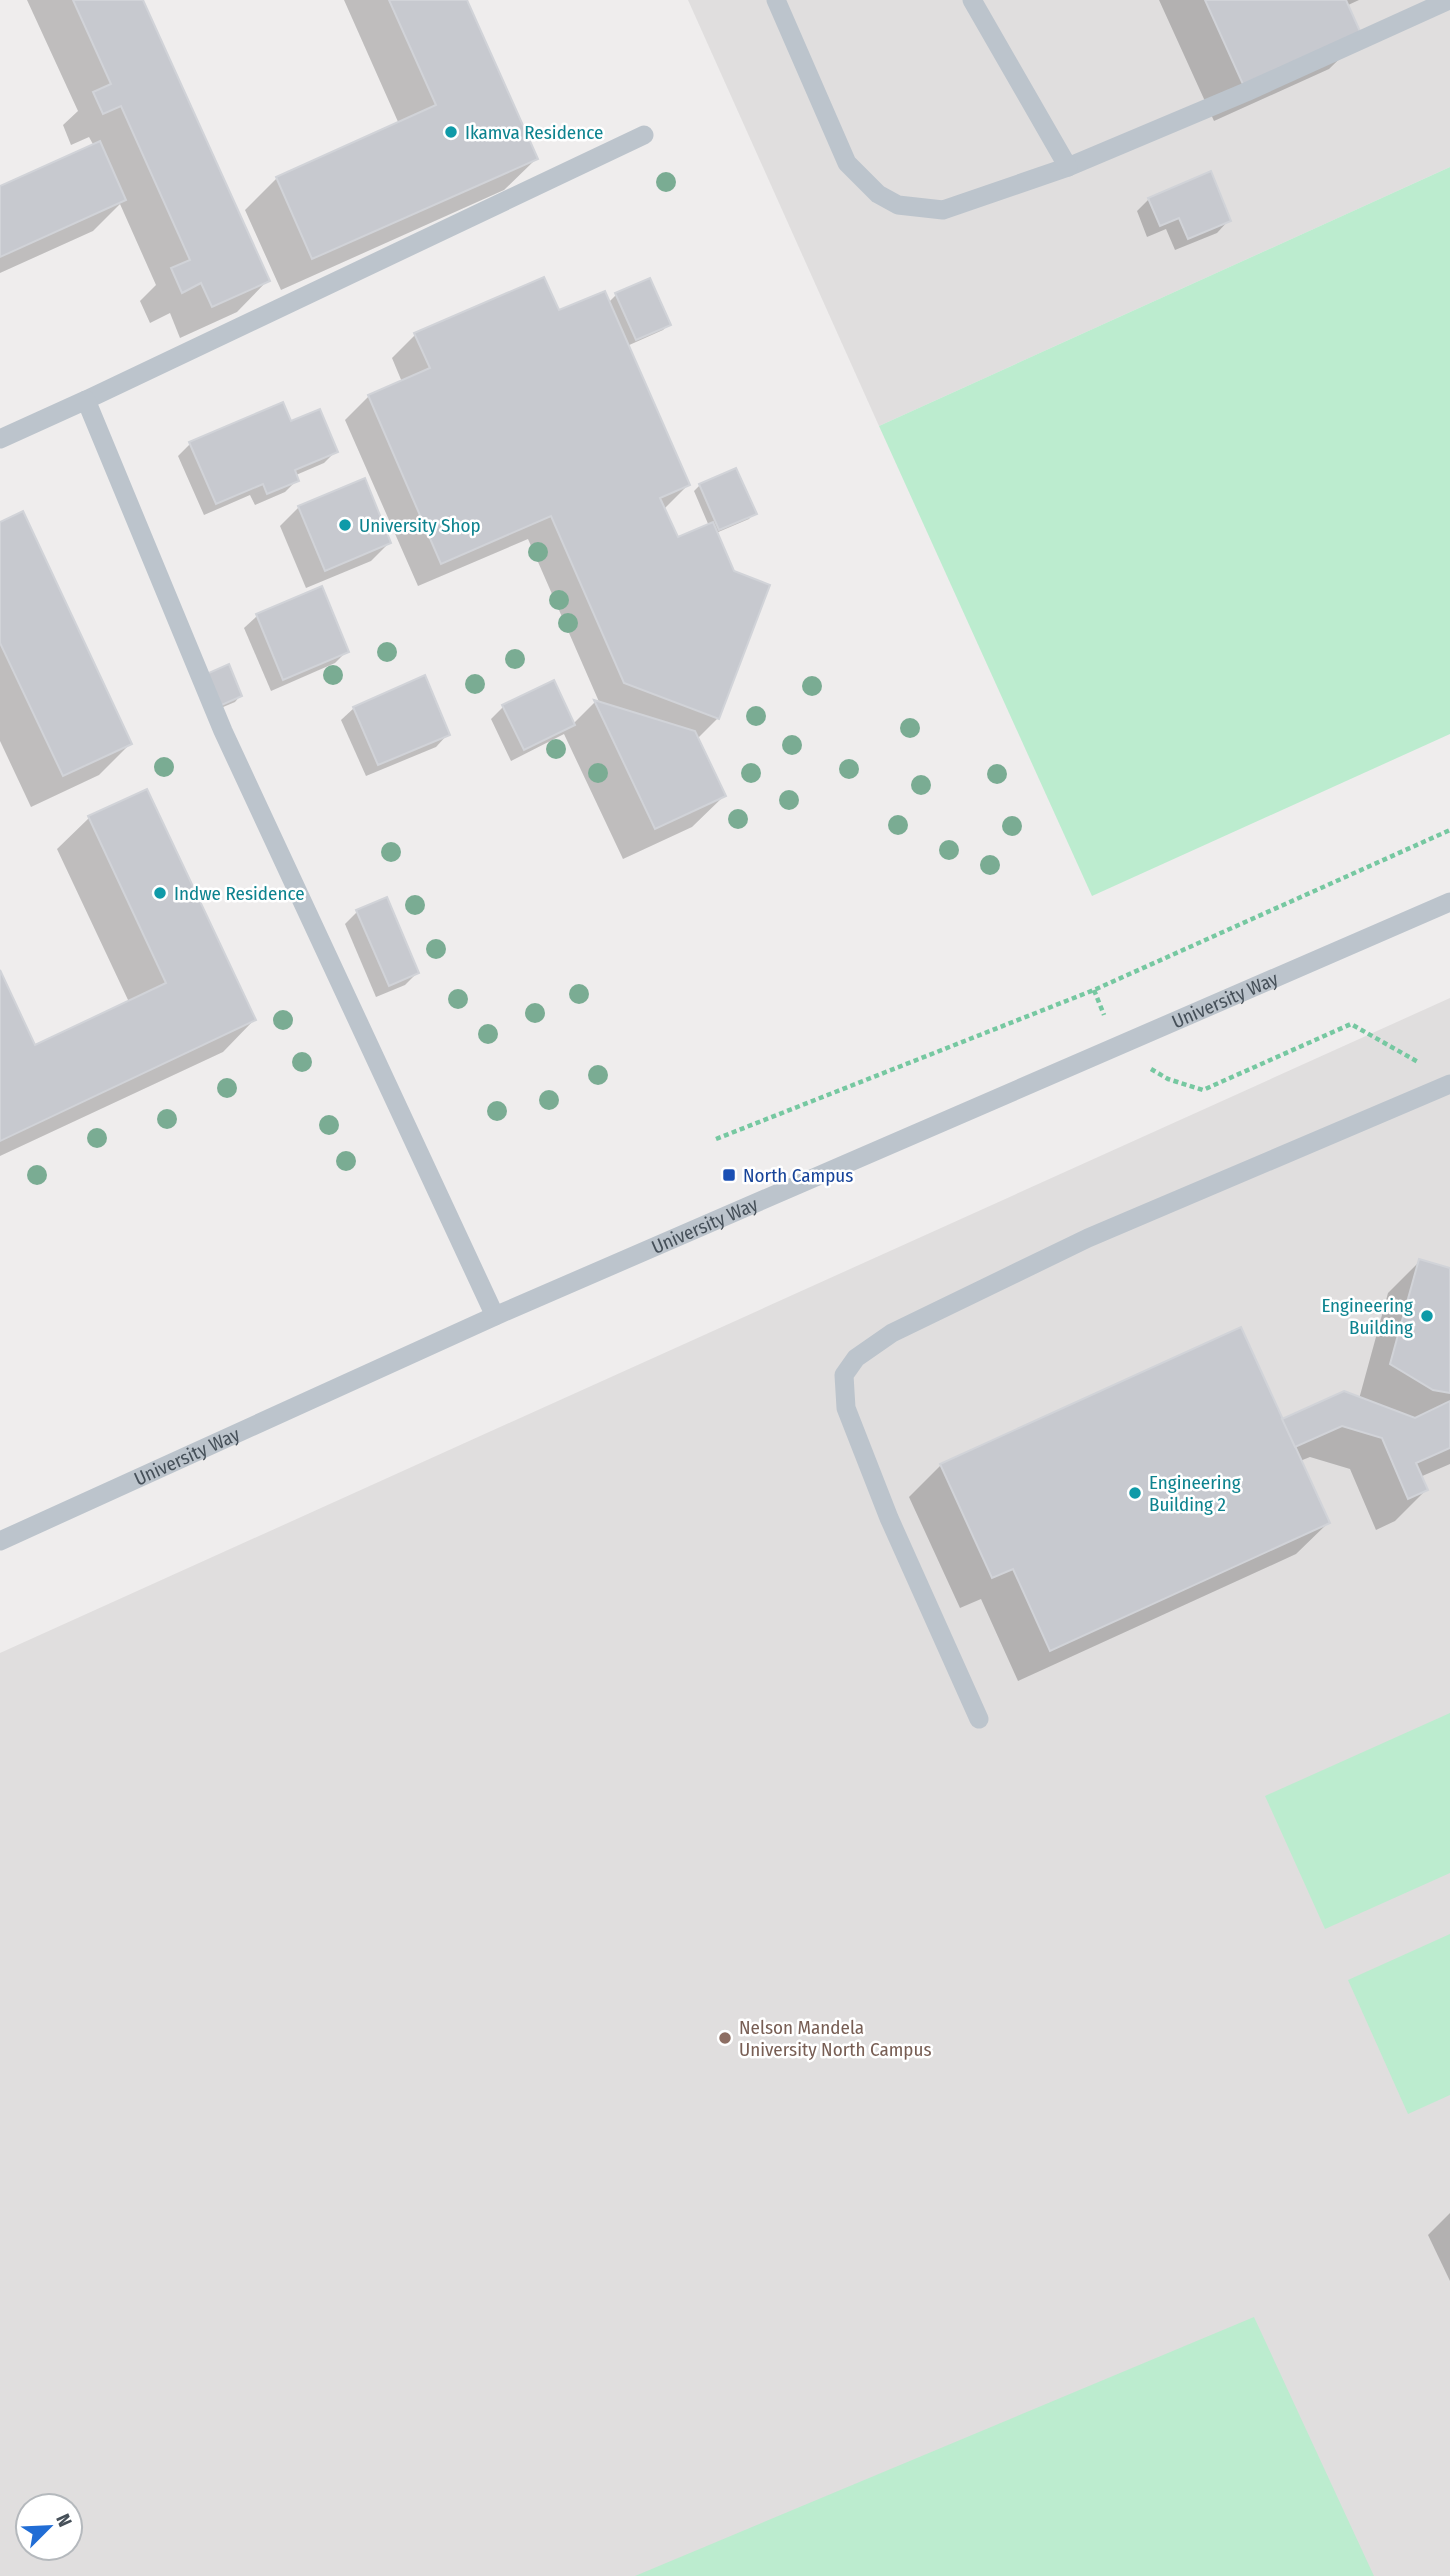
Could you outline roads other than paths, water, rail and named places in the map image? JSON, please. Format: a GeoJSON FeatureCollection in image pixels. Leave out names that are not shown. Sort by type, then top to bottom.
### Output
{"type":"FeatureCollection","features":[{"type":"Feature","properties":{"kind":"lane"},"geometry":{"type":"LineString","coordinates":[[776,0],[847,163],[878,194],[898,205],[943,210],[1068,167],[1246,92],[1449,0]]}},
{"type":"Feature","properties":{"kind":"lane"},"geometry":{"type":"LineString","coordinates":[[972,0],[1068,167]]}},
{"type":"Feature","properties":{"kind":"lane"},"geometry":{"type":"LineString","coordinates":[[0,439],[644,135]]}},
{"type":"Feature","properties":{"kind":"lane"},"geometry":{"type":"LineString","coordinates":[[86,400],[223,731],[495,1316]]}},
{"type":"Feature","properties":{"kind":"lane","name":"University Way"},"geometry":{"type":"LineString","coordinates":[[0,1541],[495,1316],[1450,902]]}},
{"type":"Feature","properties":{"kind":"lane"},"geometry":{"type":"LineString","coordinates":[[979,1719],[889,1518],[846,1408],[844,1375],[856,1358],[892,1333],[1088,1238],[1450,1084]]}},
{"type":"Feature","properties":{"kind":"place","name":"Ikamva Residence"},"geometry":{"type":"Point","coordinates":[451,132]}},
{"type":"Feature","properties":{"kind":"place","name":"University Shop"},"geometry":{"type":"Point","coordinates":[345,525]}},
{"type":"Feature","properties":{"kind":"place","name":"Indwe Residence"},"geometry":{"type":"Point","coordinates":[160,893]}},
{"type":"Feature","properties":{"kind":"place","name":"North Campus"},"geometry":{"type":"Point","coordinates":[729,1175]}},
{"type":"Feature","properties":{"kind":"place","name":"Engineering Building"},"geometry":{"type":"Point","coordinates":[1427,1316]}},
{"type":"Feature","properties":{"kind":"place","name":"Engineering Building 2"},"geometry":{"type":"Point","coordinates":[1135,1493]}},
{"type":"Feature","properties":{"kind":"place","name":"Nelson Mandela University North Campus"},"geometry":{"type":"Point","coordinates":[725,2038]}}]}
